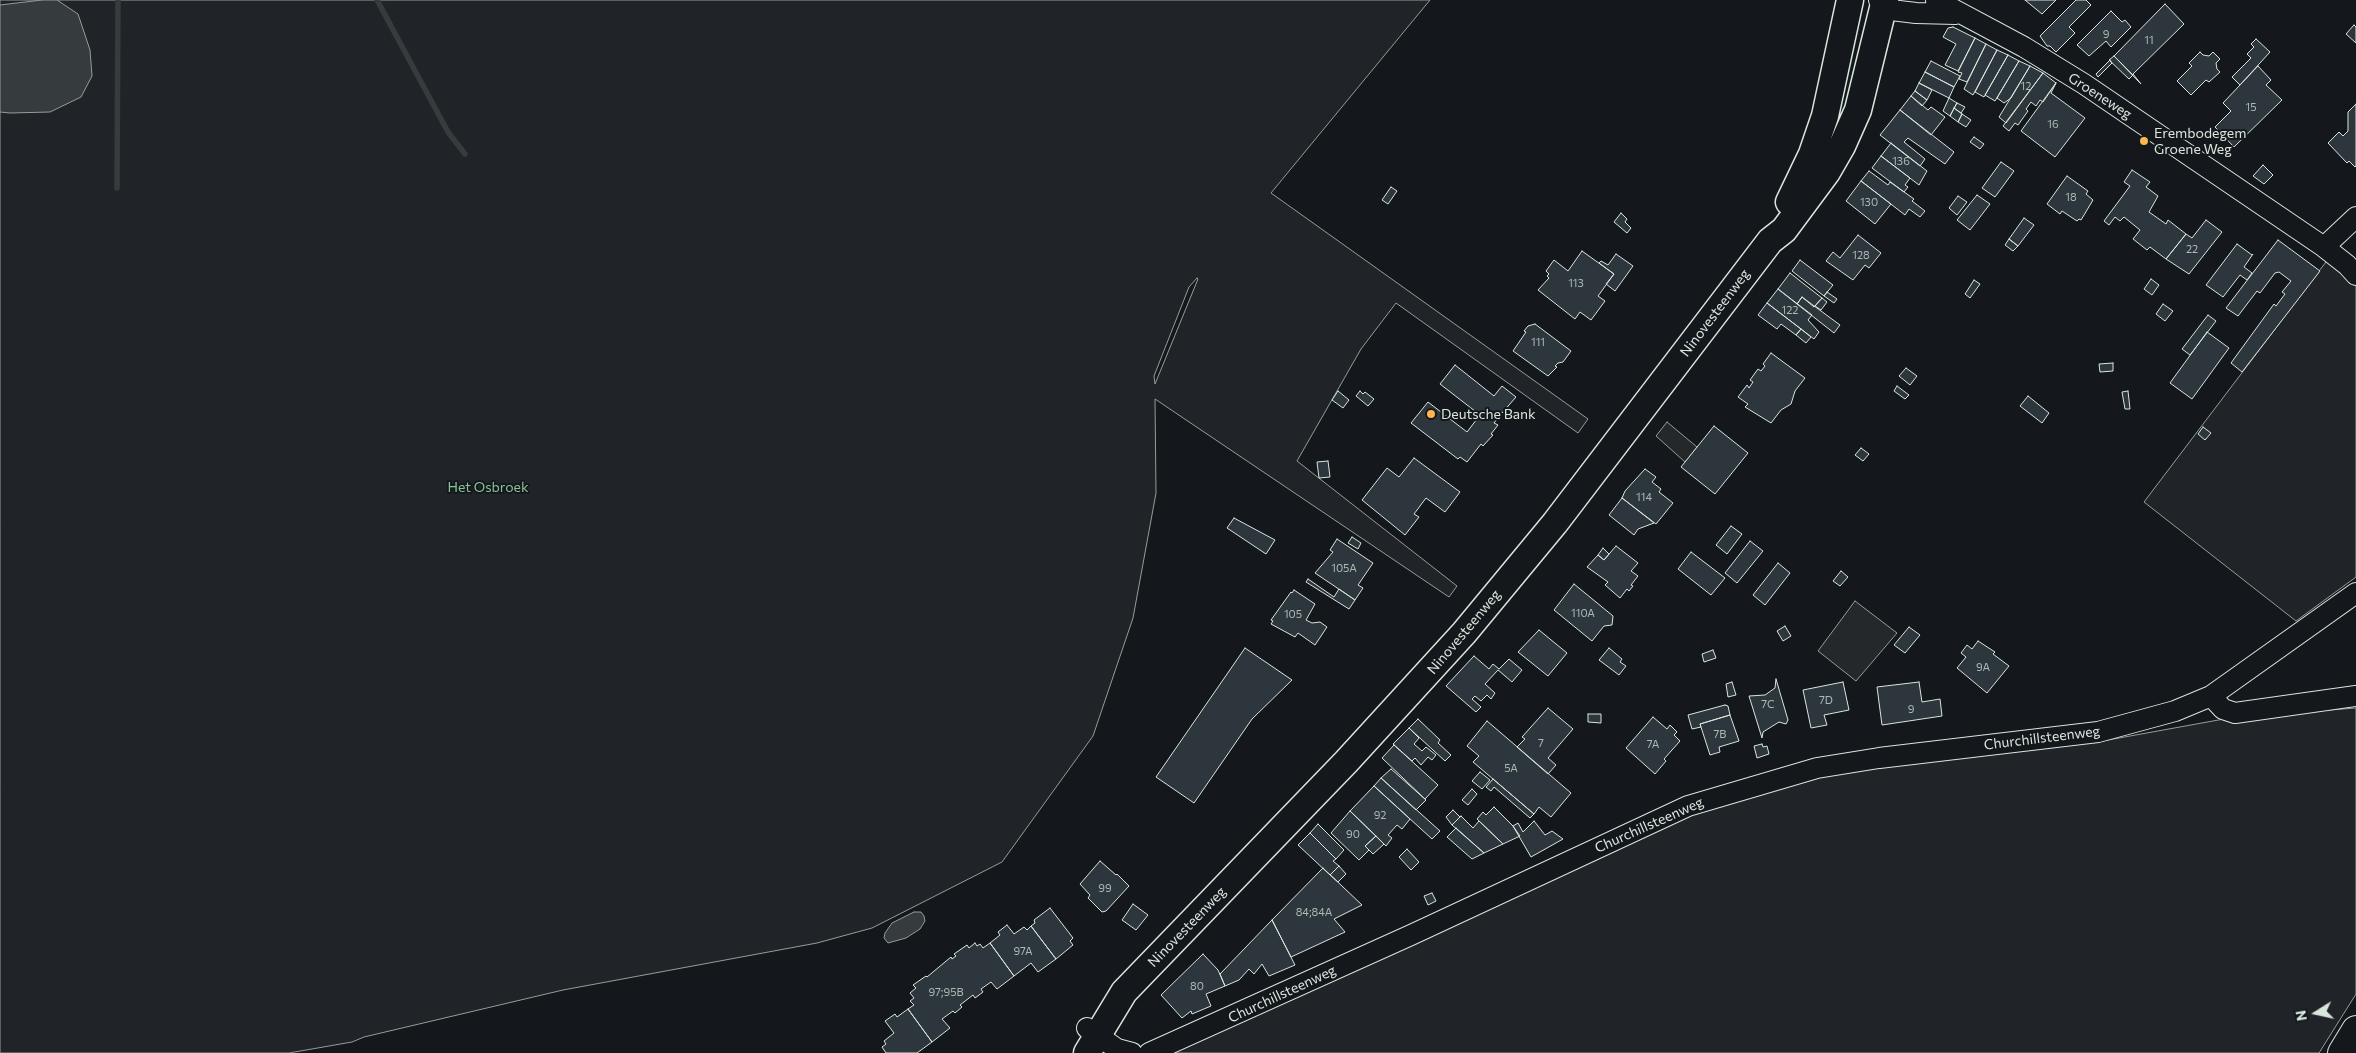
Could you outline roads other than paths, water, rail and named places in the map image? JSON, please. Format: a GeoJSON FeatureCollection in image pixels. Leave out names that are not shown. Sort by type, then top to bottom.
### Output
{"type":"FeatureCollection","features":[{"type":"Feature","properties":{"kind":"highway"},"geometry":{"type":"LineString","coordinates":[[2342,1053],[2356,1030]]}},
{"type":"Feature","properties":{"kind":"main road","name":"Ninovesteenweg"},"geometry":{"type":"LineString","coordinates":[[1770,241],[1777,222],[1800,182],[1825,116],[1850,0]]}},
{"type":"Feature","properties":{"kind":"main road","name":"Ninovesteenweg"},"geometry":{"type":"LineString","coordinates":[[1069,1053],[1090,1039],[1124,992],[1448,652],[1555,523],[1770,241],[1784,230],[1826,172],[1842,146],[1858,110],[1882,3]]}},
{"type":"Feature","properties":{"kind":"street","name":"Groeneweg"},"geometry":{"type":"LineString","coordinates":[[1936,0],[2024,47],[2084,84],[2324,247],[2347,265],[2356,275]]}},
{"type":"Feature","properties":{"kind":"street","name":"Groeneweg"},"geometry":{"type":"LineString","coordinates":[[1882,3],[1916,13],[1960,14]]}},
{"type":"Feature","properties":{"kind":"street"},"geometry":{"type":"LineString","coordinates":[[2324,247],[2356,217]]}},
{"type":"Feature","properties":{"kind":"street","name":"Churchillsteenweg"},"geometry":{"type":"LineString","coordinates":[[1149,1053],[1411,935],[1688,806],[1817,768],[1873,759],[2098,732],[2175,711],[2211,696],[2356,593]]}},
{"type":"Feature","properties":{"kind":"street"},"geometry":{"type":"LineString","coordinates":[[2211,696],[2223,709],[2235,712],[2356,696]]}},
{"type":"Feature","properties":{"kind":"street"},"geometry":{"type":"LineString","coordinates":[[1090,1039],[1132,1053]]}},
{"type":"Feature","properties":{"kind":"waterway"},"geometry":{"type":"LineString","coordinates":[[117,188],[118,0]]}},
{"type":"Feature","properties":{"kind":"waterway"},"geometry":{"type":"LineString","coordinates":[[377,0],[448,132],[465,154]]}},
{"type":"Feature","properties":{"kind":"place","name":"Erembodegem Groene Weg"},"geometry":{"type":"Point","coordinates":[2144,141]}},
{"type":"Feature","properties":{"kind":"place","name":"Deutsche Bank"},"geometry":{"type":"Point","coordinates":[1431,414]}},
{"type":"Feature","properties":{"kind":"park label","name":"Het Osbroek"},"geometry":{"type":"Point","coordinates":[488,487]}}]}
